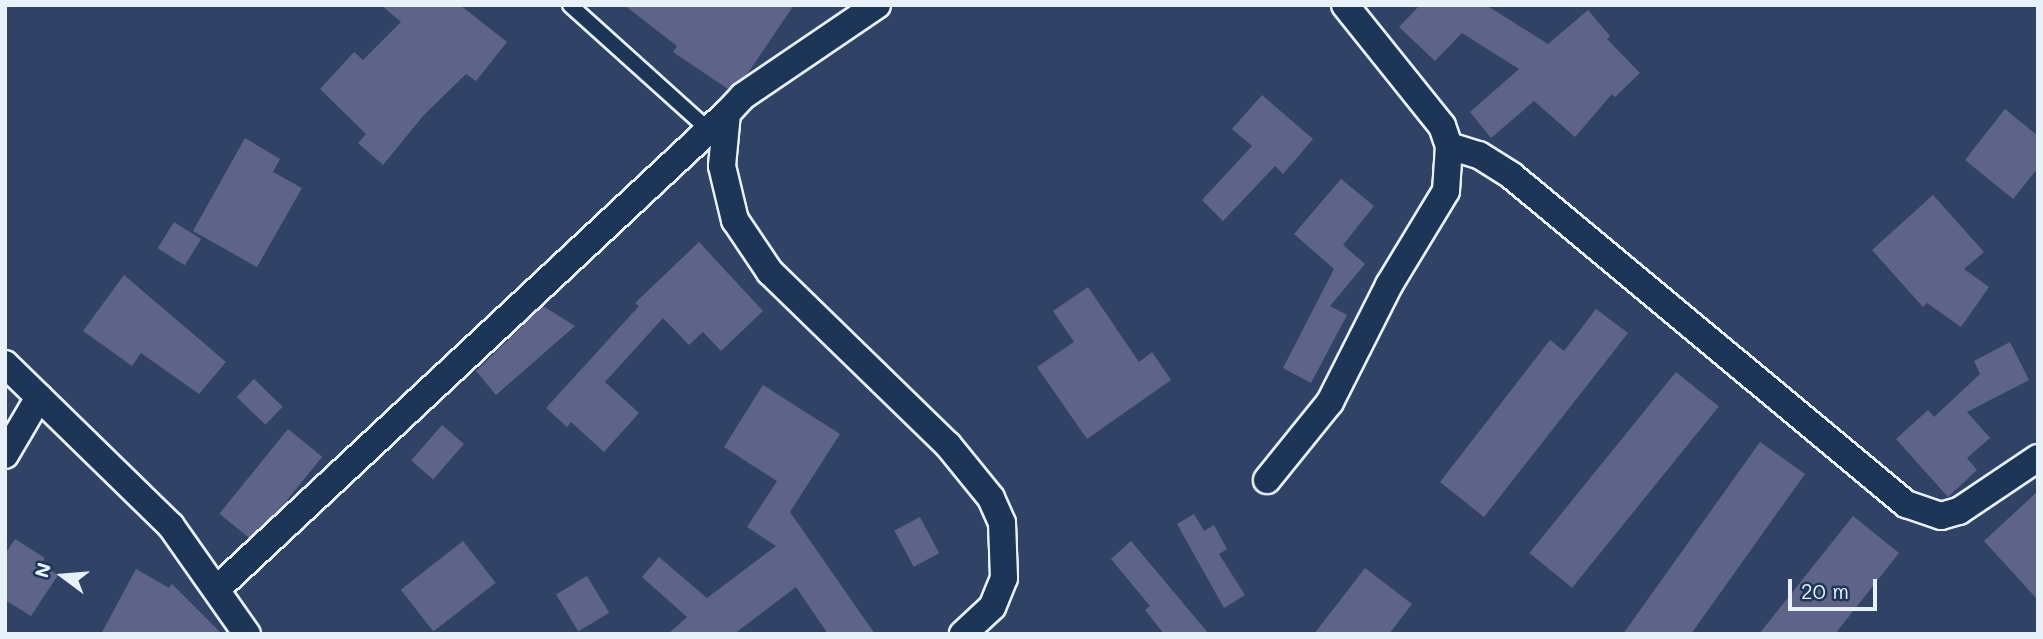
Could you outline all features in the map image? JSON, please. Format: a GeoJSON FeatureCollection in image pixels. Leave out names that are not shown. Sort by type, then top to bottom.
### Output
{"type":"FeatureCollection","features":[{"type":"Feature","properties":{"kind":"street"},"geometry":{"type":"LineString","coordinates":[[1267,480],[1330,402],[1389,285],[1433,219],[1446,191],[1448,146],[1442,126],[1345,5]]}},
{"type":"Feature","properties":{"kind":"street"},"geometry":{"type":"LineString","coordinates":[[218,588],[743,96],[870,7]]}},
{"type":"Feature","properties":{"kind":"street"},"geometry":{"type":"LineString","coordinates":[[718,122],[722,166],[735,220],[770,272],[948,445],[997,510],[1007,553],[1004,578],[992,607],[963,634]]}},
{"type":"Feature","properties":{"kind":"street"},"geometry":{"type":"LineString","coordinates":[[1448,146],[1479,155],[1512,176],[1906,504],[1923,513],[1941,516],[1959,511],[2038,458]]}},
{"type":"Feature","properties":{"kind":"street"},"geometry":{"type":"LineString","coordinates":[[5,364],[172,526],[218,588],[247,634]]}},
{"type":"Feature","properties":{"kind":"street"},"geometry":{"type":"LineString","coordinates":[[5,455],[39,397]]}},
{"type":"Feature","properties":{"kind":"lane"},"geometry":{"type":"LineString","coordinates":[[570,5],[718,122]]}},
{"type":"Feature","properties":{"kind":"building"},"geometry":{"type":"Polygon","coordinates":[[[381,5],[460,5],[507,42],[476,81],[466,74],[423,116],[383,165],[358,143],[366,134],[320,89],[354,52],[363,60],[401,22],[381,5]]]}},
{"type":"Feature","properties":{"kind":"building"},"geometry":{"type":"Polygon","coordinates":[[[624,5],[794,5],[748,73],[728,89],[673,52],[677,46],[624,5]]]}},
{"type":"Feature","properties":{"kind":"building"},"geometry":{"type":"Polygon","coordinates":[[[1420,5],[1486,5],[1548,44],[1588,10],[1610,36],[1607,39],[1640,73],[1615,97],[1612,94],[1575,137],[1534,101],[1491,138],[1470,112],[1519,69],[1462,33],[1435,61],[1399,27],[1420,5]]]}},
{"type":"Feature","properties":{"kind":"building"},"geometry":{"type":"Polygon","coordinates":[[[1262,95],[1313,139],[1283,174],[1275,166],[1223,221],[1202,200],[1252,146],[1232,129],[1262,95]]]}},
{"type":"Feature","properties":{"kind":"building"},"geometry":{"type":"Polygon","coordinates":[[[2005,109],[2038,136],[2038,168],[2013,199],[1965,160],[2005,109]]]}},
{"type":"Feature","properties":{"kind":"building"},"geometry":{"type":"Polygon","coordinates":[[[245,138],[280,159],[273,172],[302,188],[257,267],[193,231],[245,138]]]}},
{"type":"Feature","properties":{"kind":"building"},"geometry":{"type":"Polygon","coordinates":[[[1341,179],[1374,206],[1343,245],[1365,264],[1330,306],[1347,315],[1311,383],[1283,368],[1334,269],[1294,234],[1341,179]]]}},
{"type":"Feature","properties":{"kind":"building"},"geometry":{"type":"Polygon","coordinates":[[[1933,195],[1984,252],[1964,269],[1989,287],[1961,327],[1927,303],[1923,307],[1872,250],[1933,195]]]}},
{"type":"Feature","properties":{"kind":"building"},"geometry":{"type":"Polygon","coordinates":[[[174,222],[201,239],[185,265],[158,248],[174,222]]]}},
{"type":"Feature","properties":{"kind":"building"},"geometry":{"type":"Polygon","coordinates":[[[699,242],[763,311],[721,351],[703,332],[689,345],[663,318],[605,382],[639,413],[604,452],[571,422],[567,427],[546,408],[639,306],[635,303],[699,242]]]}},
{"type":"Feature","properties":{"kind":"building"},"geometry":{"type":"Polygon","coordinates":[[[124,275],[226,362],[199,394],[141,353],[132,366],[83,331],[124,275]]]}},
{"type":"Feature","properties":{"kind":"building"},"geometry":{"type":"Polygon","coordinates":[[[1088,287],[1139,362],[1152,352],[1171,380],[1087,439],[1037,367],[1074,342],[1053,311],[1088,287]]]}},
{"type":"Feature","properties":{"kind":"building"},"geometry":{"type":"Polygon","coordinates":[[[543,306],[575,326],[496,395],[476,371],[543,306]]]}},
{"type":"Feature","properties":{"kind":"building"},"geometry":{"type":"Polygon","coordinates":[[[1596,309],[1628,333],[1484,517],[1440,482],[1550,340],[1564,351],[1596,309]]]}},
{"type":"Feature","properties":{"kind":"building"},"geometry":{"type":"Polygon","coordinates":[[[2010,342],[2029,380],[1967,412],[1990,438],[1967,458],[1977,470],[1948,497],[1896,439],[1928,410],[1934,417],[1980,374],[1974,361],[2010,342]]]}},
{"type":"Feature","properties":{"kind":"building"},"geometry":{"type":"Polygon","coordinates":[[[1676,372],[1719,407],[1572,588],[1529,553],[1676,372]]]}},
{"type":"Feature","properties":{"kind":"building"},"geometry":{"type":"Polygon","coordinates":[[[254,379],[283,407],[265,425],[237,397],[254,379]]]}},
{"type":"Feature","properties":{"kind":"building"},"geometry":{"type":"Polygon","coordinates":[[[763,385],[840,434],[790,512],[875,634],[828,634],[796,587],[734,634],[668,634],[687,617],[642,577],[659,557],[707,598],[776,546],[747,527],[777,481],[724,447],[763,385]]]}},
{"type":"Feature","properties":{"kind":"building"},"geometry":{"type":"Polygon","coordinates":[[[442,425],[464,444],[433,479],[411,460],[442,425]]]}},
{"type":"Feature","properties":{"kind":"building"},"geometry":{"type":"Polygon","coordinates":[[[288,429],[322,457],[254,541],[219,514],[288,429]]]}},
{"type":"Feature","properties":{"kind":"building"},"geometry":{"type":"Polygon","coordinates":[[[1760,442],[1805,474],[1691,634],[1623,634],[1760,442]]]}},
{"type":"Feature","properties":{"kind":"building"},"geometry":{"type":"Polygon","coordinates":[[[2038,491],[2038,600],[1984,541],[2038,491]]]}},
{"type":"Feature","properties":{"kind":"building"},"geometry":{"type":"Polygon","coordinates":[[[1194,514],[1204,531],[1214,525],[1227,549],[1219,554],[1245,595],[1224,608],[1177,524],[1194,514]]]}},
{"type":"Feature","properties":{"kind":"building"},"geometry":{"type":"Polygon","coordinates":[[[1853,516],[1899,553],[1835,634],[1759,634],[1853,516]]]}},
{"type":"Feature","properties":{"kind":"building"},"geometry":{"type":"Polygon","coordinates":[[[920,517],[939,553],[914,567],[894,531],[920,517]]]}},
{"type":"Feature","properties":{"kind":"building"},"geometry":{"type":"Polygon","coordinates":[[[15,539],[45,558],[41,564],[58,575],[31,616],[5,600],[5,554],[15,539]]]}},
{"type":"Feature","properties":{"kind":"building"},"geometry":{"type":"Polygon","coordinates":[[[463,541],[496,583],[433,631],[401,590],[463,541]]]}},
{"type":"Feature","properties":{"kind":"building"},"geometry":{"type":"Polygon","coordinates":[[[1131,541],[1209,634],[1164,634],[1145,610],[1150,606],[1111,559],[1131,541]]]}},
{"type":"Feature","properties":{"kind":"building"},"geometry":{"type":"Polygon","coordinates":[[[1365,568],[1412,604],[1389,634],[1314,634],[1365,568]]]}},
{"type":"Feature","properties":{"kind":"building"},"geometry":{"type":"Polygon","coordinates":[[[136,569],[169,588],[172,584],[222,634],[101,634],[136,569]]]}},
{"type":"Feature","properties":{"kind":"building"},"geometry":{"type":"Polygon","coordinates":[[[587,576],[609,613],[578,631],[556,595],[587,576]]]}}]}
